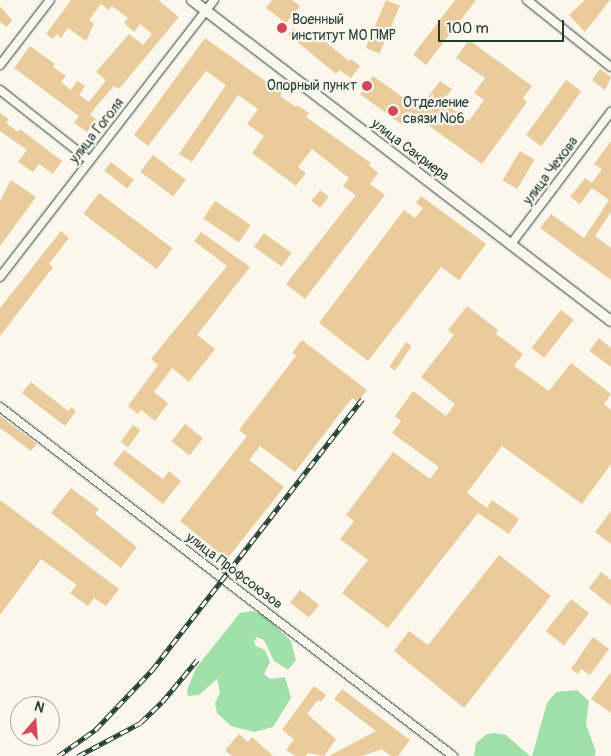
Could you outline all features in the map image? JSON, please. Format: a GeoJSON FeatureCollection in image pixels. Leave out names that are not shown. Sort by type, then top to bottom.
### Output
{"type":"FeatureCollection","features":[{"type":"Feature","properties":{"kind":"street"},"geometry":{"type":"LineString","coordinates":[[0,65],[50,0]]}},
{"type":"Feature","properties":{"kind":"street","name":"улица Сакриера"},"geometry":{"type":"LineString","coordinates":[[192,0],[611,321]]}},
{"type":"Feature","properties":{"kind":"street","name":"улица Гоголя"},"geometry":{"type":"LineString","coordinates":[[0,277],[214,0]]}},
{"type":"Feature","properties":{"kind":"street"},"geometry":{"type":"LineString","coordinates":[[527,0],[611,67]]}},
{"type":"Feature","properties":{"kind":"street"},"geometry":{"type":"LineString","coordinates":[[0,90],[90,160]]}},
{"type":"Feature","properties":{"kind":"street","name":"улица Чехова"},"geometry":{"type":"LineString","coordinates":[[511,244],[611,112]]}},
{"type":"Feature","properties":{"kind":"street","name":"улица Профсоюзов"},"geometry":{"type":"LineString","coordinates":[[0,407],[453,756]]}},
{"type":"Feature","properties":{"kind":"green space"},"geometry":{"type":"Polygon","coordinates":[[[253,611],[265,616],[291,641],[296,660],[288,670],[274,661],[264,640],[257,637],[254,642],[256,646],[265,650],[270,662],[264,674],[270,679],[285,677],[291,698],[273,727],[254,732],[231,726],[217,713],[215,703],[220,693],[217,679],[199,695],[188,696],[187,690],[196,668],[240,613],[253,611]]]}},
{"type":"Feature","properties":{"kind":"green space"},"geometry":{"type":"Polygon","coordinates":[[[577,690],[589,701],[586,724],[596,752],[594,756],[532,756],[547,703],[556,692],[577,690]]]}},
{"type":"Feature","properties":{"kind":"green space"},"geometry":{"type":"Polygon","coordinates":[[[487,734],[506,735],[530,756],[474,756],[476,743],[487,734]]]}},
{"type":"Feature","properties":{"kind":"building"},"geometry":{"type":"Polygon","coordinates":[[[71,0],[158,0],[179,17],[119,89],[114,86],[99,103],[90,115],[96,119],[87,132],[74,123],[79,116],[14,68],[30,46],[55,64],[53,67],[66,76],[61,82],[71,90],[77,81],[85,86],[79,95],[89,102],[106,80],[96,72],[129,34],[143,45],[152,34],[140,24],[134,32],[124,23],[128,18],[112,6],[109,10],[101,4],[89,20],[94,24],[86,41],[68,28],[61,38],[57,34],[53,39],[46,34],[71,0]]]}},
{"type":"Feature","properties":{"kind":"building"},"geometry":{"type":"Polygon","coordinates":[[[272,0],[292,0],[300,6],[286,23],[266,8],[272,0]]]}},
{"type":"Feature","properties":{"kind":"building"},"geometry":{"type":"Polygon","coordinates":[[[386,0],[400,6],[379,54],[366,48],[386,0]]]}},
{"type":"Feature","properties":{"kind":"building"},"geometry":{"type":"Polygon","coordinates":[[[455,0],[476,0],[426,65],[413,55],[455,0]]]}},
{"type":"Feature","properties":{"kind":"building"},"geometry":{"type":"Polygon","coordinates":[[[585,0],[610,0],[585,32],[569,15],[585,0]]]}},
{"type":"Feature","properties":{"kind":"building"},"geometry":{"type":"Polygon","coordinates":[[[0,6],[12,20],[7,27],[0,22],[0,6]]]}},
{"type":"Feature","properties":{"kind":"building"},"geometry":{"type":"Polygon","coordinates":[[[293,28],[305,37],[311,30],[349,61],[351,59],[360,66],[351,78],[339,70],[336,74],[288,34],[293,28]]]}},
{"type":"Feature","properties":{"kind":"building"},"geometry":{"type":"Polygon","coordinates":[[[205,38],[282,93],[280,96],[309,113],[306,117],[371,163],[369,165],[378,173],[370,184],[385,195],[305,299],[286,284],[356,195],[343,186],[349,178],[312,149],[298,167],[306,173],[296,186],[252,153],[264,136],[247,124],[258,109],[238,95],[192,162],[179,154],[226,85],[206,71],[148,146],[134,135],[205,38]]]}},
{"type":"Feature","properties":{"kind":"building"},"geometry":{"type":"Polygon","coordinates":[[[469,40],[532,86],[523,98],[527,102],[482,164],[410,112],[401,124],[360,94],[373,76],[419,109],[440,81],[452,89],[443,102],[469,121],[484,100],[474,93],[485,78],[456,58],[469,40]]]}},
{"type":"Feature","properties":{"kind":"building"},"geometry":{"type":"Polygon","coordinates":[[[600,69],[611,77],[605,90],[592,80],[600,69]]]}},
{"type":"Feature","properties":{"kind":"building"},"geometry":{"type":"Polygon","coordinates":[[[566,80],[581,91],[541,146],[526,135],[566,80]]]}},
{"type":"Feature","properties":{"kind":"building"},"geometry":{"type":"Polygon","coordinates":[[[0,113],[9,119],[6,123],[18,132],[20,129],[62,161],[53,174],[39,164],[33,172],[18,162],[27,150],[0,131],[0,113]]]}},
{"type":"Feature","properties":{"kind":"building"},"geometry":{"type":"Polygon","coordinates":[[[611,141],[611,212],[595,236],[611,248],[611,280],[540,228],[551,214],[584,238],[609,200],[592,188],[580,204],[570,197],[585,178],[592,183],[602,169],[594,164],[611,141]]]}},
{"type":"Feature","properties":{"kind":"building"},"geometry":{"type":"Polygon","coordinates":[[[520,151],[535,160],[517,189],[502,180],[520,151]]]}},
{"type":"Feature","properties":{"kind":"building"},"geometry":{"type":"Polygon","coordinates":[[[153,155],[186,180],[173,196],[140,172],[153,155]]]}},
{"type":"Feature","properties":{"kind":"building"},"geometry":{"type":"Polygon","coordinates":[[[111,162],[134,180],[127,189],[104,171],[111,162]]]}},
{"type":"Feature","properties":{"kind":"building"},"geometry":{"type":"Polygon","coordinates":[[[11,180],[36,197],[0,246],[0,201],[11,180]]]}},
{"type":"Feature","properties":{"kind":"building"},"geometry":{"type":"Polygon","coordinates":[[[320,190],[329,197],[320,208],[311,201],[320,190]]]}},
{"type":"Feature","properties":{"kind":"building"},"geometry":{"type":"Polygon","coordinates":[[[99,193],[172,248],[157,269],[83,214],[99,193]]]}},
{"type":"Feature","properties":{"kind":"building"},"geometry":{"type":"Polygon","coordinates":[[[421,196],[486,244],[459,280],[441,267],[368,361],[319,323],[404,210],[415,218],[423,208],[416,203],[421,196]]]}},
{"type":"Feature","properties":{"kind":"building"},"geometry":{"type":"Polygon","coordinates":[[[215,201],[251,225],[239,242],[203,218],[215,201]]]}},
{"type":"Feature","properties":{"kind":"building"},"geometry":{"type":"Polygon","coordinates":[[[61,231],[69,238],[49,264],[53,267],[0,336],[0,308],[61,231]]]}},
{"type":"Feature","properties":{"kind":"building"},"geometry":{"type":"Polygon","coordinates":[[[201,232],[250,267],[197,335],[215,349],[189,382],[172,368],[154,392],[168,403],[155,421],[141,410],[138,414],[128,406],[158,365],[151,359],[227,266],[194,241],[201,232]]]}},
{"type":"Feature","properties":{"kind":"building"},"geometry":{"type":"Polygon","coordinates":[[[264,233],[292,253],[282,267],[254,247],[264,233]]]}},
{"type":"Feature","properties":{"kind":"building"},"geometry":{"type":"Polygon","coordinates":[[[467,306],[498,330],[496,334],[523,354],[514,366],[549,391],[571,363],[611,394],[604,404],[611,410],[611,464],[582,504],[502,446],[467,493],[487,508],[492,500],[519,519],[509,534],[478,513],[388,628],[342,593],[368,560],[340,539],[354,521],[346,515],[393,452],[430,479],[439,467],[392,433],[401,421],[395,416],[413,391],[446,416],[455,404],[421,377],[454,335],[448,330],[467,306]]]}},
{"type":"Feature","properties":{"kind":"building"},"geometry":{"type":"Polygon","coordinates":[[[561,310],[574,320],[544,358],[531,348],[561,310]]]}},
{"type":"Feature","properties":{"kind":"building"},"geometry":{"type":"Polygon","coordinates":[[[599,338],[611,348],[611,367],[589,351],[599,338]]]}},
{"type":"Feature","properties":{"kind":"building"},"geometry":{"type":"Polygon","coordinates":[[[302,340],[367,390],[357,402],[352,398],[295,472],[260,446],[249,460],[284,487],[227,559],[180,521],[247,436],[239,430],[296,356],[292,353],[302,340]]]}},
{"type":"Feature","properties":{"kind":"building"},"geometry":{"type":"Polygon","coordinates":[[[406,342],[412,346],[395,371],[389,367],[406,342]]]}},
{"type":"Feature","properties":{"kind":"building"},"geometry":{"type":"Polygon","coordinates":[[[31,382],[68,411],[71,407],[76,411],[65,426],[22,393],[31,382]]]}},
{"type":"Feature","properties":{"kind":"building"},"geometry":{"type":"Polygon","coordinates":[[[0,416],[37,444],[31,451],[0,428],[0,416]]]}},
{"type":"Feature","properties":{"kind":"building"},"geometry":{"type":"Polygon","coordinates":[[[185,424],[203,438],[190,455],[171,441],[185,424]]]}},
{"type":"Feature","properties":{"kind":"building"},"geometry":{"type":"Polygon","coordinates":[[[133,425],[140,430],[128,447],[121,442],[133,425]]]}},
{"type":"Feature","properties":{"kind":"building"},"geometry":{"type":"Polygon","coordinates":[[[124,450],[163,479],[169,471],[181,481],[163,504],[113,464],[124,450]]]}},
{"type":"Feature","properties":{"kind":"building"},"geometry":{"type":"Polygon","coordinates":[[[71,488],[99,509],[95,514],[137,547],[121,568],[51,513],[71,488]]]}},
{"type":"Feature","properties":{"kind":"building"},"geometry":{"type":"Polygon","coordinates":[[[0,500],[119,589],[106,606],[94,598],[88,606],[70,593],[77,585],[41,559],[0,615],[0,500]]]}},
{"type":"Feature","properties":{"kind":"building"},"geometry":{"type":"Polygon","coordinates":[[[611,511],[611,544],[595,532],[611,511]]]}},
{"type":"Feature","properties":{"kind":"building"},"geometry":{"type":"Polygon","coordinates":[[[499,555],[551,596],[464,708],[394,651],[409,631],[428,645],[499,555]]]}},
{"type":"Feature","properties":{"kind":"building"},"geometry":{"type":"Polygon","coordinates":[[[601,572],[611,580],[611,606],[589,588],[601,572]]]}},
{"type":"Feature","properties":{"kind":"building"},"geometry":{"type":"Polygon","coordinates":[[[300,590],[319,605],[309,617],[290,603],[300,590]]]}},
{"type":"Feature","properties":{"kind":"building"},"geometry":{"type":"Polygon","coordinates":[[[571,599],[589,613],[564,645],[546,631],[571,599]]]}},
{"type":"Feature","properties":{"kind":"building"},"geometry":{"type":"Polygon","coordinates":[[[593,637],[609,649],[590,675],[581,669],[578,674],[571,669],[593,637]]]}},
{"type":"Feature","properties":{"kind":"building"},"geometry":{"type":"Polygon","coordinates":[[[611,672],[611,713],[591,699],[611,672]]]}},
{"type":"Feature","properties":{"kind":"building"},"geometry":{"type":"Polygon","coordinates":[[[314,686],[326,695],[321,702],[318,700],[307,714],[336,739],[324,756],[308,753],[305,756],[295,756],[286,750],[294,739],[282,730],[314,686]]]}},
{"type":"Feature","properties":{"kind":"building"},"geometry":{"type":"Polygon","coordinates":[[[342,689],[410,740],[398,756],[391,756],[382,749],[362,756],[329,756],[376,731],[334,699],[342,689]]]}},
{"type":"Feature","properties":{"kind":"building"},"geometry":{"type":"Polygon","coordinates":[[[239,734],[248,742],[252,737],[273,756],[232,756],[225,750],[239,734]]]}},
{"type":"Feature","properties":{"kind":"railway"},"geometry":{"type":"LineString","coordinates":[[58,756],[95,730],[152,670],[362,399]]}},
{"type":"Feature","properties":{"kind":"railway"},"geometry":{"type":"LineString","coordinates":[[78,756],[140,723],[162,702],[197,660]]}},
{"type":"Feature","properties":{"kind":"place","name":"Военный институт МО ПМР"},"geometry":{"type":"Point","coordinates":[282,28]}},
{"type":"Feature","properties":{"kind":"place","name":"Опорный пункт"},"geometry":{"type":"Point","coordinates":[367,86]}},
{"type":"Feature","properties":{"kind":"place","name":"Отделение связи №6"},"geometry":{"type":"Point","coordinates":[393,111]}}]}
